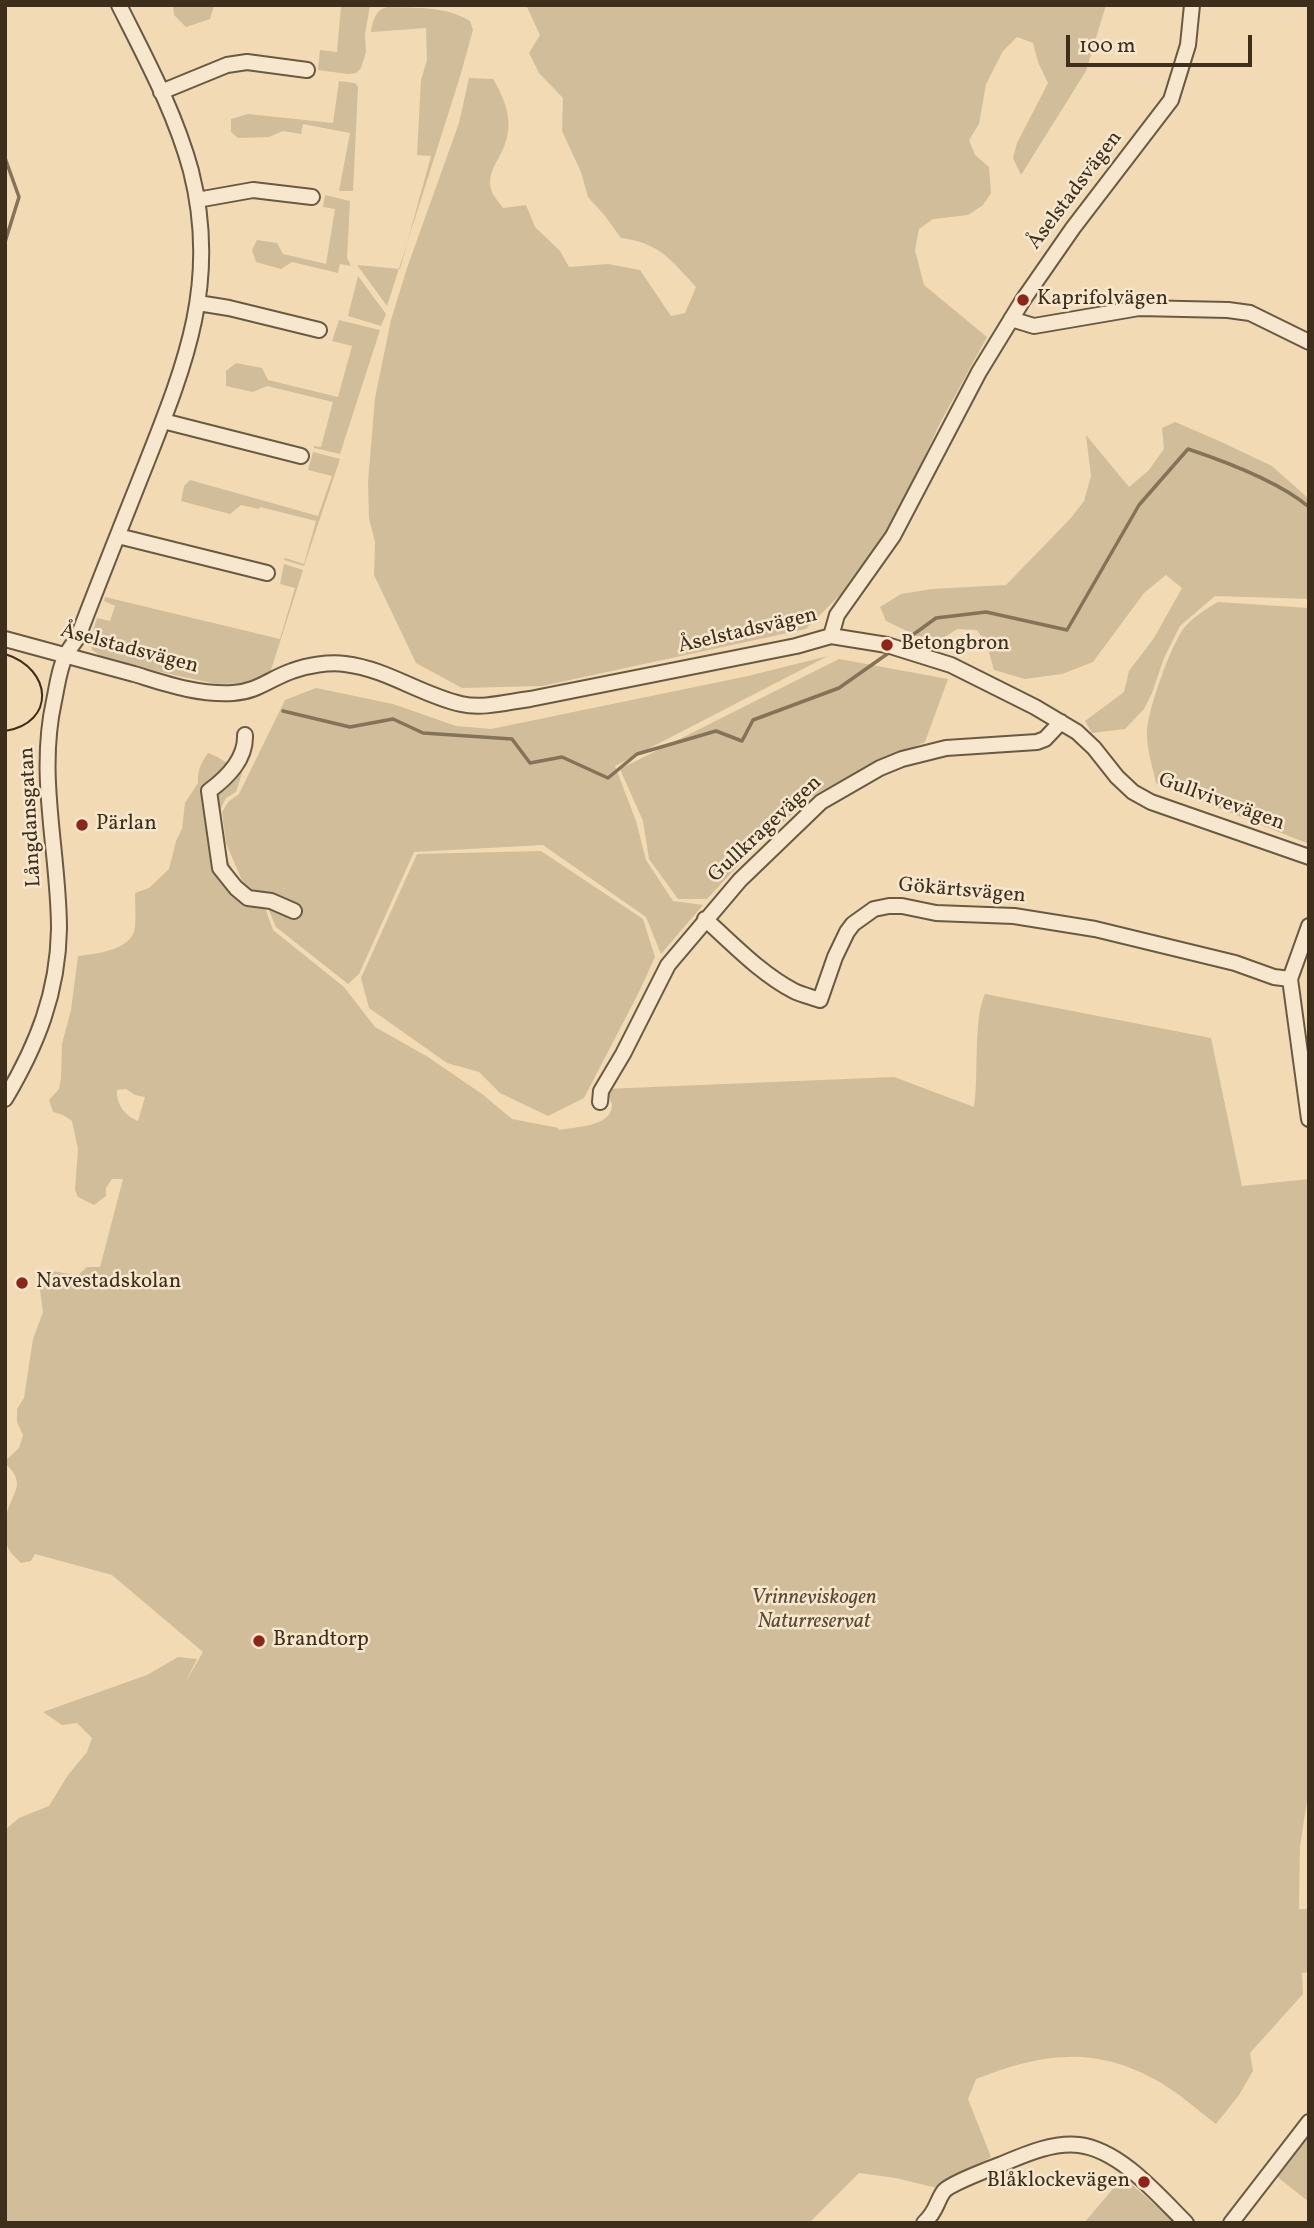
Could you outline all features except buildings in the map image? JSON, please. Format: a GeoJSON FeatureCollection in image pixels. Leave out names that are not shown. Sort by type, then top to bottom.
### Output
{"type":"FeatureCollection","features":[{"type":"Feature","properties":{"kind":"street","name":"Långdansgatan"},"geometry":{"type":"LineString","coordinates":[[5,1099],[45,1021],[51,998],[59,931],[58,892],[48,804],[50,716],[65,655],[78,637],[180,379],[198,303],[201,271],[197,200],[182,142],[162,92],[119,5]]}},
{"type":"Feature","properties":{"kind":"street","name":"Åselstadsvägen"},"geometry":{"type":"LineString","coordinates":[[5,639],[178,688],[221,693],[250,692],[292,671],[342,663],[368,667],[438,697],[463,704],[487,706],[796,646],[831,636],[836,615],[893,536],[979,372],[1038,276],[1171,100],[1188,45],[1192,5]]}},
{"type":"Feature","properties":{"kind":"street"},"geometry":{"type":"LineString","coordinates":[[162,92],[227,65],[247,62],[307,70]]}},
{"type":"Feature","properties":{"kind":"street"},"geometry":{"type":"LineString","coordinates":[[197,200],[253,191],[312,197]]}},
{"type":"Feature","properties":{"kind":"street"},"geometry":{"type":"LineString","coordinates":[[198,303],[319,330]]}},
{"type":"Feature","properties":{"kind":"street"},"geometry":{"type":"LineString","coordinates":[[1011,319],[1034,326],[1139,308],[1228,310],[1250,313],[1309,342]]}},
{"type":"Feature","properties":{"kind":"street"},"geometry":{"type":"LineString","coordinates":[[163,421],[301,456]]}},
{"type":"Feature","properties":{"kind":"street"},"geometry":{"type":"LineString","coordinates":[[118,536],[267,573]]}},
{"type":"Feature","properties":{"kind":"street","name":"Gullvivevägen"},"geometry":{"type":"LineString","coordinates":[[831,636],[887,645],[951,665],[1061,722],[1094,748],[1133,792],[1151,802],[1309,857]]}},
{"type":"Feature","properties":{"kind":"street","name":"Gullkragevägen"},"geometry":{"type":"LineString","coordinates":[[600,1102],[601,1091],[623,1055],[668,965],[705,919],[765,854],[821,802],[880,768],[902,759],[946,748],[1037,742],[1045,739],[1061,722]]}},
{"type":"Feature","properties":{"kind":"street"},"geometry":{"type":"LineString","coordinates":[[245,735],[245,747],[229,775],[209,791],[220,868],[248,898],[271,901],[294,911]]}},
{"type":"Feature","properties":{"kind":"street","name":"Gökärtsvägen"},"geometry":{"type":"LineString","coordinates":[[705,919],[750,960],[784,985],[820,1000],[846,932],[874,909],[889,906],[936,913],[1014,916],[1095,929],[1290,979]]}},
{"type":"Feature","properties":{"kind":"street"},"geometry":{"type":"LineString","coordinates":[[1309,926],[1290,979],[1309,1119]]}},
{"type":"Feature","properties":{"kind":"street"},"geometry":{"type":"LineString","coordinates":[[1231,2223],[1309,2122]]}},
{"type":"Feature","properties":{"kind":"street"},"geometry":{"type":"LineString","coordinates":[[924,2223],[934,2213],[945,2190],[976,2174],[1035,2151],[1080,2145],[1109,2155],[1129,2169],[1186,2223]]}},
{"type":"Feature","properties":{"kind":"green space"},"geometry":{"type":"Polygon","coordinates":[[[173,5],[217,5],[214,6],[210,19],[186,27],[174,15],[173,5]]]}},
{"type":"Feature","properties":{"kind":"green space"},"geometry":{"type":"Polygon","coordinates":[[[339,5],[370,5],[365,35],[366,52],[361,68],[356,73],[318,70],[320,50],[337,52],[339,5]]]}},
{"type":"Feature","properties":{"kind":"green space"},"geometry":{"type":"Polygon","coordinates":[[[526,5],[1106,5],[1086,71],[1021,175],[1013,158],[1017,143],[1048,83],[1033,43],[1017,37],[1003,51],[986,84],[979,124],[969,140],[975,155],[989,167],[991,193],[983,205],[968,215],[933,219],[919,229],[915,250],[924,285],[987,337],[940,423],[893,526],[841,594],[806,629],[542,686],[462,688],[416,663],[374,575],[375,542],[369,518],[368,482],[375,398],[391,320],[459,123],[469,78],[493,79],[507,112],[507,138],[490,183],[493,194],[503,208],[526,205],[535,227],[560,251],[569,267],[608,264],[640,270],[671,316],[685,313],[696,287],[664,254],[646,244],[621,238],[588,197],[581,172],[562,131],[563,98],[539,73],[529,53],[540,35],[526,5]]]}},
{"type":"Feature","properties":{"kind":"green space"},"geometry":{"type":"Polygon","coordinates":[[[388,7],[451,13],[470,21],[473,30],[408,242],[431,156],[417,155],[421,80],[427,60],[426,28],[371,32],[377,13],[388,7]]]}},
{"type":"Feature","properties":{"kind":"green space"},"geometry":{"type":"Polygon","coordinates":[[[339,81],[355,83],[358,87],[353,191],[339,191],[350,133],[303,124],[301,134],[283,131],[269,137],[238,138],[231,132],[231,119],[248,114],[333,123],[339,81]]]}},
{"type":"Feature","properties":{"kind":"green space"},"geometry":{"type":"Polygon","coordinates":[[[325,195],[350,201],[347,258],[351,266],[340,264],[338,273],[292,262],[281,269],[256,262],[252,250],[257,240],[277,243],[283,254],[326,264],[335,209],[323,207],[325,195]]]}},
{"type":"Feature","properties":{"kind":"green space"},"geometry":{"type":"Polygon","coordinates":[[[357,265],[399,269],[387,306],[357,265]]]}},
{"type":"Feature","properties":{"kind":"green space"},"geometry":{"type":"Polygon","coordinates":[[[358,276],[386,314],[381,326],[348,316],[358,276]]]}},
{"type":"Feature","properties":{"kind":"green space"},"geometry":{"type":"Polygon","coordinates":[[[339,320],[380,330],[340,454],[314,448],[321,447],[333,402],[267,386],[253,392],[226,386],[226,371],[236,363],[262,368],[268,380],[338,397],[352,346],[332,341],[339,320]]]}},
{"type":"Feature","properties":{"kind":"green space"},"geometry":{"type":"Polygon","coordinates":[[[1175,422],[1272,466],[1309,499],[1309,599],[1215,596],[1180,626],[1144,709],[1125,729],[1092,733],[1085,721],[1124,692],[1129,671],[1154,638],[1182,588],[1166,575],[1144,593],[1093,662],[1062,674],[1025,679],[994,670],[987,645],[977,630],[957,629],[939,641],[917,636],[886,621],[880,607],[901,594],[932,589],[1006,585],[1084,501],[1091,476],[1086,435],[1129,487],[1148,471],[1164,449],[1162,428],[1175,422]]]}},
{"type":"Feature","properties":{"kind":"green space"},"geometry":{"type":"Polygon","coordinates":[[[313,452],[340,459],[304,566],[284,560],[285,558],[304,564],[316,521],[241,505],[230,514],[181,501],[184,486],[190,480],[318,516],[332,476],[308,470],[313,452]]]}},
{"type":"Feature","properties":{"kind":"green space"},"geometry":{"type":"Polygon","coordinates":[[[284,564],[303,570],[270,673],[251,683],[217,684],[108,661],[92,650],[90,641],[97,618],[110,621],[115,606],[104,601],[105,597],[280,639],[295,588],[280,584],[284,564]]]}},
{"type":"Feature","properties":{"kind":"green space"},"geometry":{"type":"Polygon","coordinates":[[[1218,602],[1309,608],[1309,844],[1156,783],[1147,735],[1160,680],[1184,628],[1218,602]]]}},
{"type":"Feature","properties":{"kind":"green space"},"geometry":{"type":"Polygon","coordinates":[[[828,656],[615,766],[636,821],[646,860],[673,901],[703,905],[661,954],[646,917],[543,845],[414,852],[359,974],[348,984],[276,927],[267,906],[243,883],[226,843],[222,812],[229,801],[239,794],[285,700],[316,688],[393,704],[456,726],[491,729],[748,676],[828,656]]]}},
{"type":"Feature","properties":{"kind":"green space"},"geometry":{"type":"Polygon","coordinates":[[[839,659],[948,679],[925,742],[812,796],[757,845],[707,899],[678,899],[649,859],[643,821],[620,769],[839,659]]]}},
{"type":"Feature","properties":{"kind":"green space","name":"Vrinneviskogen Naturreservat"},"geometry":{"type":"Polygon","coordinates":[[[208,753],[239,768],[242,773],[236,792],[226,798],[219,812],[221,845],[239,884],[265,908],[273,930],[344,987],[375,1027],[428,1057],[482,1094],[512,1119],[559,1128],[558,1130],[591,1125],[606,1118],[610,1112],[612,1105],[605,1089],[894,1077],[974,1107],[979,1018],[985,994],[1211,1038],[1242,1186],[1309,1179],[1309,1788],[1300,1846],[1299,1909],[1309,1909],[1309,1972],[1302,1973],[1303,1994],[1250,2053],[1253,2071],[1239,2095],[1216,2124],[1171,2089],[1131,2068],[1087,2057],[1066,2057],[1022,2064],[976,2079],[968,2099],[991,2157],[937,2188],[859,2173],[809,2223],[5,2223],[5,1830],[19,1818],[49,1806],[68,1775],[87,1752],[92,1738],[77,1723],[62,1725],[43,1712],[147,1675],[178,1657],[197,1659],[185,1683],[203,1652],[112,1575],[35,1554],[31,1561],[21,1563],[7,1545],[6,1515],[17,1482],[5,1461],[19,1448],[23,1435],[17,1422],[17,1409],[24,1398],[33,1339],[43,1312],[39,1283],[41,1275],[55,1272],[78,1275],[87,1267],[100,1267],[123,1179],[112,1179],[106,1188],[106,1196],[94,1205],[78,1197],[75,1190],[78,1149],[72,1121],[53,1112],[49,1100],[59,1089],[62,1044],[71,1010],[78,956],[121,946],[133,935],[135,893],[149,888],[169,869],[182,829],[185,803],[198,783],[201,764],[208,753]],[[126,1089],[117,1090],[122,1109],[138,1121],[145,1097],[126,1089]]]}},
{"type":"Feature","properties":{"kind":"green space"},"geometry":{"type":"Polygon","coordinates":[[[541,851],[643,919],[655,957],[584,1098],[548,1116],[500,1093],[479,1072],[447,1063],[369,1008],[361,978],[417,854],[541,851]]]}},
{"type":"Feature","properties":{"kind":"green space"},"geometry":{"type":"Polygon","coordinates":[[[1309,2132],[1309,2202],[1275,2175],[1309,2132]]]}},
{"type":"Feature","properties":{"kind":"green space"},"geometry":{"type":"Polygon","coordinates":[[[1123,2177],[1176,2223],[1084,2223],[1123,2177]]]}},
{"type":"Feature","properties":{"kind":"waterway"},"geometry":{"type":"LineString","coordinates":[[5,158],[19,197],[5,242]]}},
{"type":"Feature","properties":{"kind":"waterway"},"geometry":{"type":"LineString","coordinates":[[899,645],[936,618],[986,612],[1067,630],[1139,505],[1188,449],[1267,481],[1309,507]]}},
{"type":"Feature","properties":{"kind":"waterway"},"geometry":{"type":"LineString","coordinates":[[283,711],[350,727],[393,719],[423,733],[512,739],[530,763],[562,757],[608,778],[637,754],[716,731],[742,741],[753,720],[839,688],[890,652]]}},
{"type":"Feature","properties":{"kind":"tram line"},"geometry":{"type":"LineString","coordinates":[[5,654],[21,661],[32,671],[40,683],[42,695],[40,707],[33,718],[22,726],[5,731]]}},
{"type":"Feature","properties":{"kind":"place","name":"Kaprifolvägen"},"geometry":{"type":"Point","coordinates":[1023,300]}},
{"type":"Feature","properties":{"kind":"place","name":"Betongbron"},"geometry":{"type":"Point","coordinates":[887,645]}},
{"type":"Feature","properties":{"kind":"place","name":"Pärlan"},"geometry":{"type":"Point","coordinates":[82,825]}},
{"type":"Feature","properties":{"kind":"place","name":"Navestadskolan"},"geometry":{"type":"Point","coordinates":[22,1283]}},
{"type":"Feature","properties":{"kind":"place","name":"Brandtorp"},"geometry":{"type":"Point","coordinates":[259,1641]}},
{"type":"Feature","properties":{"kind":"place","name":"Blåklockevägen"},"geometry":{"type":"Point","coordinates":[1144,2182]}}]}
